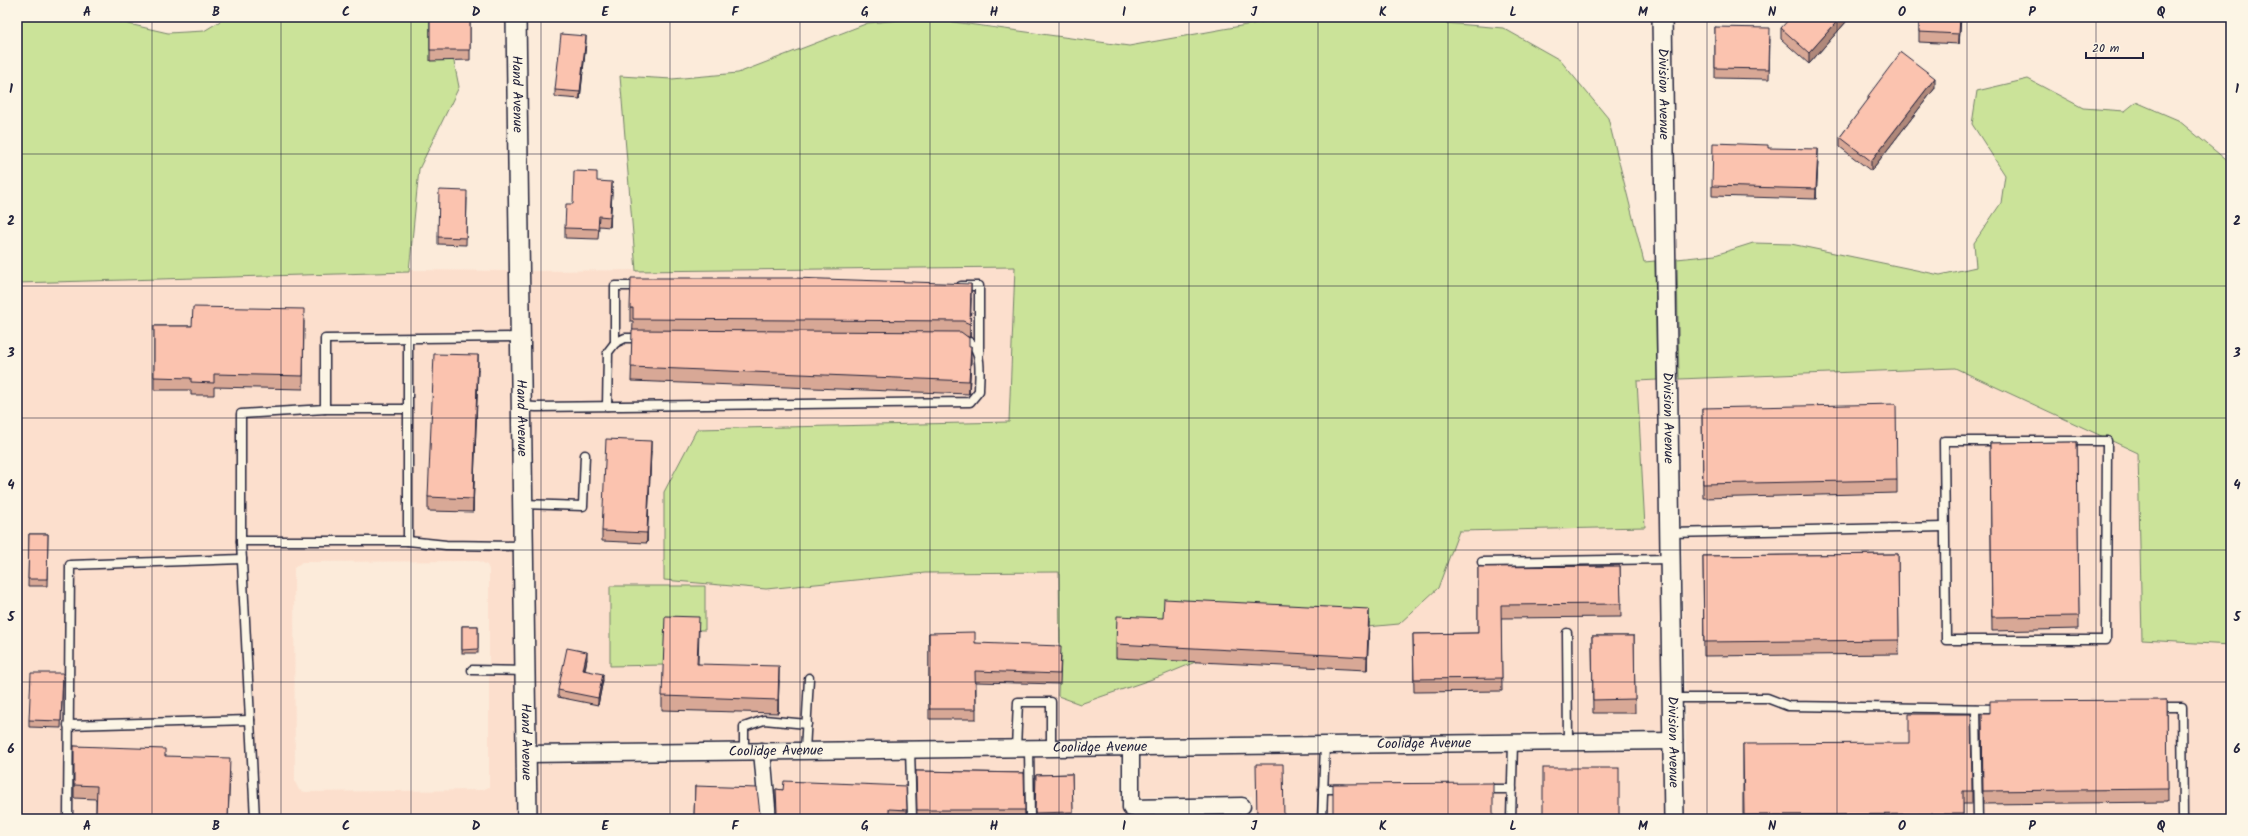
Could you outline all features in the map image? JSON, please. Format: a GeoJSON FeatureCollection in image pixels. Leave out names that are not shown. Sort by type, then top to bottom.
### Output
{"type":"FeatureCollection","features":[{"type":"Feature","properties":{"kind":"street","name":"Hand Avenue"},"geometry":{"type":"LineString","coordinates":[[516,17],[527,819]]}},
{"type":"Feature","properties":{"kind":"street","name":"Division Avenue"},"geometry":{"type":"LineString","coordinates":[[1662,17],[1674,819]]}},
{"type":"Feature","properties":{"kind":"street","name":"Coolidge Avenue"},"geometry":{"type":"LineString","coordinates":[[526,754],[1674,741]]}},
{"type":"Feature","properties":{"kind":"street"},"geometry":{"type":"LineString","coordinates":[[1131,747],[1131,808],[1242,806]]}},
{"type":"Feature","properties":{"kind":"street"},"geometry":{"type":"LineString","coordinates":[[762,751],[768,819]]}},
{"type":"Feature","properties":{"kind":"lane"},"geometry":{"type":"LineString","coordinates":[[615,343],[615,286],[655,286]]}},
{"type":"Feature","properties":{"kind":"lane"},"geometry":{"type":"LineString","coordinates":[[521,406],[970,402],[979,391],[979,286],[955,286]]}},
{"type":"Feature","properties":{"kind":"lane"},"geometry":{"type":"LineString","coordinates":[[325,409],[324,339],[520,337]]}},
{"type":"Feature","properties":{"kind":"lane"},"geometry":{"type":"LineString","coordinates":[[607,406],[608,352],[615,343],[625,338],[649,338]]}},
{"type":"Feature","properties":{"kind":"lane"},"geometry":{"type":"LineString","coordinates":[[408,339],[408,541]]}},
{"type":"Feature","properties":{"kind":"lane"},"geometry":{"type":"LineString","coordinates":[[955,340],[962,340],[974,345],[979,354]]}},
{"type":"Feature","properties":{"kind":"lane"},"geometry":{"type":"LineString","coordinates":[[254,819],[241,541],[241,414],[325,409],[408,410]]}},
{"type":"Feature","properties":{"kind":"lane"},"geometry":{"type":"LineString","coordinates":[[1944,441],[2107,441],[2106,640],[1946,640],[1944,527],[1944,441]]}},
{"type":"Feature","properties":{"kind":"lane"},"geometry":{"type":"LineString","coordinates":[[522,504],[583,506],[585,455]]}},
{"type":"Feature","properties":{"kind":"lane"},"geometry":{"type":"LineString","coordinates":[[1670,533],[1944,527]]}},
{"type":"Feature","properties":{"kind":"lane"},"geometry":{"type":"LineString","coordinates":[[241,541],[408,541],[446,545],[524,546]]}},
{"type":"Feature","properties":{"kind":"lane"},"geometry":{"type":"LineString","coordinates":[[68,819],[70,565],[242,559]]}},
{"type":"Feature","properties":{"kind":"lane"},"geometry":{"type":"LineString","coordinates":[[1482,562],[1671,559]]}},
{"type":"Feature","properties":{"kind":"lane"},"geometry":{"type":"LineString","coordinates":[[1567,633],[1568,742]]}},
{"type":"Feature","properties":{"kind":"lane"},"geometry":{"type":"LineString","coordinates":[[472,670],[525,671]]}},
{"type":"Feature","properties":{"kind":"lane"},"geometry":{"type":"LineString","coordinates":[[805,751],[810,678]]}},
{"type":"Feature","properties":{"kind":"lane"},"geometry":{"type":"LineString","coordinates":[[1673,698],[1767,698],[1788,706],[1976,709],[2008,708]]}},
{"type":"Feature","properties":{"kind":"lane"},"geometry":{"type":"LineString","coordinates":[[1030,819],[1018,702],[1050,702],[1051,748]]}},
{"type":"Feature","properties":{"kind":"lane"},"geometry":{"type":"LineString","coordinates":[[2151,707],[2182,707],[2183,819]]}},
{"type":"Feature","properties":{"kind":"lane"},"geometry":{"type":"LineString","coordinates":[[1976,709],[1978,819]]}},
{"type":"Feature","properties":{"kind":"lane"},"geometry":{"type":"LineString","coordinates":[[68,725],[250,720]]}},
{"type":"Feature","properties":{"kind":"lane"},"geometry":{"type":"LineString","coordinates":[[744,751],[744,727],[764,720],[807,724]]}},
{"type":"Feature","properties":{"kind":"lane"},"geometry":{"type":"LineString","coordinates":[[1511,819],[1513,743]]}},
{"type":"Feature","properties":{"kind":"lane"},"geometry":{"type":"LineString","coordinates":[[1322,819],[1325,745]]}},
{"type":"Feature","properties":{"kind":"lane"},"geometry":{"type":"LineString","coordinates":[[910,749],[912,819]]}},
{"type":"Feature","properties":{"kind":"lane"},"geometry":{"type":"LineString","coordinates":[[1323,789],[1354,789]]}},
{"type":"Feature","properties":{"kind":"lane"},"geometry":{"type":"LineString","coordinates":[[1474,790],[1512,789]]}},
{"type":"Feature","properties":{"kind":"shaded area"},"geometry":{"type":"Polygon","coordinates":[[[1015,267],[1009,422],[697,429],[664,579],[766,589],[925,573],[1059,572],[1060,651],[1079,704],[1164,675],[1275,629],[1438,588],[1458,531],[1645,527],[1637,381],[1657,380],[1663,731],[537,744],[530,271],[1015,267]]]}},
{"type":"Feature","properties":{"kind":"shaded area"},"geometry":{"type":"Polygon","coordinates":[[[409,270],[509,271],[516,819],[17,819],[17,283],[408,272],[409,270]],[[479,561],[302,562],[294,568],[295,782],[299,790],[305,792],[482,790],[489,787],[489,570],[487,565],[479,561]]]}},
{"type":"Feature","properties":{"kind":"shaded area"},"geometry":{"type":"Polygon","coordinates":[[[1955,368],[2138,454],[2142,640],[2231,645],[2231,819],[1685,819],[1686,751],[1679,379],[1955,368]]]}},
{"type":"Feature","properties":{"kind":"shaded area"},"geometry":{"type":"Polygon","coordinates":[[[1663,751],[1663,819],[778,819],[774,761],[1120,757],[1120,807],[1132,818],[1254,816],[1252,796],[1141,797],[1142,757],[1663,751]]]}},
{"type":"Feature","properties":{"kind":"shaded area"},"geometry":{"type":"Polygon","coordinates":[[[752,761],[757,819],[538,819],[537,764],[752,761]]]}},
{"type":"Feature","properties":{"kind":"green space"},"geometry":{"type":"Polygon","coordinates":[[[17,17],[98,17],[168,33],[204,31],[227,17],[445,17],[459,87],[419,169],[409,272],[17,283],[17,17]]]}},
{"type":"Feature","properties":{"kind":"green space"},"geometry":{"type":"Polygon","coordinates":[[[1291,17],[1374,17],[1503,28],[1560,60],[1608,118],[1644,262],[1655,261],[1657,380],[1637,381],[1645,527],[1459,531],[1438,588],[1399,624],[1345,629],[1275,629],[1164,675],[1080,704],[1058,696],[1060,651],[1059,572],[925,573],[766,589],[664,580],[664,492],[697,429],[1009,422],[1015,267],[636,271],[620,76],[672,79],[738,73],[868,23],[924,18],[1129,46],[1291,17]]]}},
{"type":"Feature","properties":{"kind":"green space"},"geometry":{"type":"Polygon","coordinates":[[[2028,79],[2083,108],[2125,111],[2136,102],[2178,120],[2231,164],[2231,645],[2142,640],[2138,453],[1955,368],[1679,379],[1677,259],[1715,255],[1753,243],[1791,244],[1940,275],[1976,267],[1974,243],[2001,203],[2005,175],[1972,124],[1977,91],[2028,79]]]}},
{"type":"Feature","properties":{"kind":"green space"},"geometry":{"type":"Polygon","coordinates":[[[610,586],[705,586],[705,630],[699,630],[664,665],[610,666],[610,586]]]}},
{"type":"Feature","properties":{"kind":"building"},"geometry":{"type":"Polygon","coordinates":[[[430,17],[470,17],[470,50],[430,50],[430,17]]]}},
{"type":"Feature","properties":{"kind":"building"},"geometry":{"type":"Polygon","coordinates":[[[1791,17],[1841,17],[1809,53],[1781,28],[1791,17]]]}},
{"type":"Feature","properties":{"kind":"building"},"geometry":{"type":"Polygon","coordinates":[[[1919,17],[1960,17],[1959,34],[1919,32],[1919,17]]]}},
{"type":"Feature","properties":{"kind":"building"},"geometry":{"type":"Polygon","coordinates":[[[1715,27],[1770,28],[1769,69],[1715,68],[1715,27]]]}},
{"type":"Feature","properties":{"kind":"building"},"geometry":{"type":"Polygon","coordinates":[[[561,34],[586,36],[580,92],[555,90],[561,34]]]}},
{"type":"Feature","properties":{"kind":"building"},"geometry":{"type":"Polygon","coordinates":[[[1901,52],[1935,78],[1871,161],[1840,137],[1901,52]]]}},
{"type":"Feature","properties":{"kind":"building"},"geometry":{"type":"Polygon","coordinates":[[[1713,143],[1768,145],[1768,148],[1818,149],[1816,189],[1712,186],[1713,143]]]}},
{"type":"Feature","properties":{"kind":"building"},"geometry":{"type":"Polygon","coordinates":[[[574,171],[597,172],[597,181],[612,182],[610,217],[599,216],[598,229],[565,228],[566,204],[573,204],[574,171]]]}},
{"type":"Feature","properties":{"kind":"building"},"geometry":{"type":"Polygon","coordinates":[[[439,190],[467,191],[466,238],[438,237],[439,190]]]}},
{"type":"Feature","properties":{"kind":"building"},"geometry":{"type":"Polygon","coordinates":[[[631,278],[794,278],[971,284],[970,324],[963,321],[633,319],[633,308],[630,308],[631,278]]]}},
{"type":"Feature","properties":{"kind":"building"},"geometry":{"type":"Polygon","coordinates":[[[193,307],[304,309],[303,376],[214,374],[214,383],[191,382],[191,378],[154,377],[154,326],[192,326],[193,307]]]}},
{"type":"Feature","properties":{"kind":"building"},"geometry":{"type":"Polygon","coordinates":[[[632,330],[961,332],[969,338],[969,346],[971,346],[969,381],[631,367],[632,330]]]}},
{"type":"Feature","properties":{"kind":"building"},"geometry":{"type":"Polygon","coordinates":[[[434,354],[478,355],[473,499],[428,497],[434,354]]]}},
{"type":"Feature","properties":{"kind":"building"},"geometry":{"type":"Polygon","coordinates":[[[1896,404],[1897,480],[1703,484],[1702,408],[1896,404]]]}},
{"type":"Feature","properties":{"kind":"building"},"geometry":{"type":"Polygon","coordinates":[[[606,439],[651,441],[647,533],[602,531],[606,439]]]}},
{"type":"Feature","properties":{"kind":"building"},"geometry":{"type":"Polygon","coordinates":[[[2077,442],[2079,616],[1992,617],[1990,443],[2077,442]]]}},
{"type":"Feature","properties":{"kind":"building"},"geometry":{"type":"Polygon","coordinates":[[[29,534],[48,534],[47,579],[28,579],[29,534]]]}},
{"type":"Feature","properties":{"kind":"building"},"geometry":{"type":"Polygon","coordinates":[[[1898,554],[1899,640],[1704,642],[1703,556],[1898,554]]]}},
{"type":"Feature","properties":{"kind":"building"},"geometry":{"type":"Polygon","coordinates":[[[1620,566],[1621,604],[1501,605],[1502,678],[1414,679],[1413,634],[1478,633],[1478,567],[1620,566]]]}},
{"type":"Feature","properties":{"kind":"building"},"geometry":{"type":"Polygon","coordinates":[[[1164,599],[1369,609],[1367,657],[1116,644],[1117,616],[1163,618],[1164,599]]]}},
{"type":"Feature","properties":{"kind":"building"},"geometry":{"type":"Polygon","coordinates":[[[665,616],[699,617],[697,664],[779,666],[778,700],[662,696],[665,616]]]}},
{"type":"Feature","properties":{"kind":"building"},"geometry":{"type":"Polygon","coordinates":[[[462,626],[478,626],[478,649],[462,650],[462,626]]]}},
{"type":"Feature","properties":{"kind":"building"},"geometry":{"type":"Polygon","coordinates":[[[975,632],[975,643],[1061,646],[1060,674],[975,671],[976,709],[929,709],[929,633],[975,632]]]}},
{"type":"Feature","properties":{"kind":"building"},"geometry":{"type":"Polygon","coordinates":[[[1592,636],[1634,636],[1635,699],[1593,700],[1592,636]]]}},
{"type":"Feature","properties":{"kind":"building"},"geometry":{"type":"Polygon","coordinates":[[[567,648],[587,652],[583,670],[603,674],[598,698],[558,690],[567,648]]]}},
{"type":"Feature","properties":{"kind":"building"},"geometry":{"type":"Polygon","coordinates":[[[31,673],[63,673],[61,721],[29,720],[31,673]]]}},
{"type":"Feature","properties":{"kind":"building"},"geometry":{"type":"Polygon","coordinates":[[[2167,700],[2168,789],[1983,791],[1982,714],[1990,714],[1990,701],[2167,700]]]}},
{"type":"Feature","properties":{"kind":"building"},"geometry":{"type":"Polygon","coordinates":[[[1909,714],[1971,714],[1972,791],[1963,791],[1963,814],[1744,815],[1743,744],[1909,743],[1909,714]]]}},
{"type":"Feature","properties":{"kind":"building"},"geometry":{"type":"Polygon","coordinates":[[[74,746],[165,749],[165,756],[230,758],[228,819],[96,816],[97,786],[74,785],[74,746]]]}},
{"type":"Feature","properties":{"kind":"building"},"geometry":{"type":"Polygon","coordinates":[[[1256,764],[1283,764],[1284,819],[1257,819],[1256,764]]]}},
{"type":"Feature","properties":{"kind":"building"},"geometry":{"type":"Polygon","coordinates":[[[1543,768],[1619,768],[1619,819],[1543,819],[1543,768]]]}},
{"type":"Feature","properties":{"kind":"building"},"geometry":{"type":"Polygon","coordinates":[[[916,771],[1024,773],[1025,810],[917,810],[916,771]]]}},
{"type":"Feature","properties":{"kind":"building"},"geometry":{"type":"Polygon","coordinates":[[[1072,774],[1073,812],[1035,813],[1036,775],[1072,774]]]}},
{"type":"Feature","properties":{"kind":"building"},"geometry":{"type":"Polygon","coordinates":[[[784,781],[906,786],[907,810],[889,809],[889,819],[769,818],[777,812],[776,789],[783,790],[784,781]]]}},
{"type":"Feature","properties":{"kind":"building"},"geometry":{"type":"Polygon","coordinates":[[[1493,783],[1493,819],[1333,819],[1333,784],[1493,783]]]}},
{"type":"Feature","properties":{"kind":"building"},"geometry":{"type":"Polygon","coordinates":[[[695,786],[757,788],[760,814],[767,818],[745,819],[694,816],[695,786]]]}},
{"type":"Feature","properties":{"kind":"building"},"geometry":{"type":"Polygon","coordinates":[[[604,815],[637,819],[603,819],[604,815]]]}}]}
